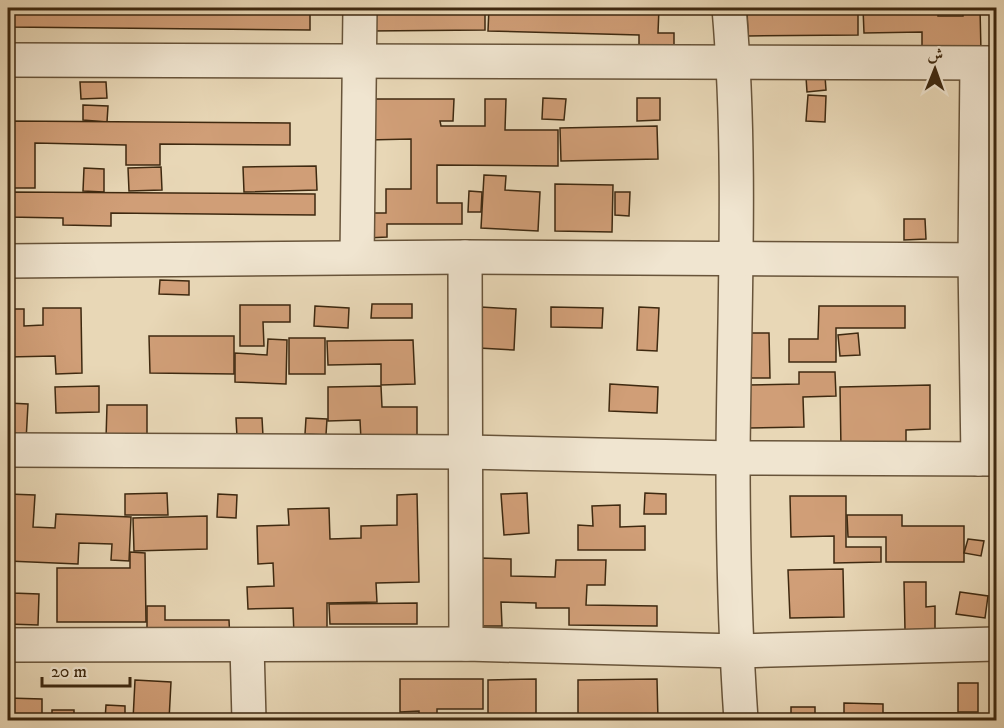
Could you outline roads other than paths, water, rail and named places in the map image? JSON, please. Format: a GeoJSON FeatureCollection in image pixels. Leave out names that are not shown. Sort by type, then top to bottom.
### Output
{"type":"FeatureCollection","features":[{"type":"Feature","properties":{"kind":"street"},"geometry":{"type":"LineString","coordinates":[[357,257],[360,8]]}},
{"type":"Feature","properties":{"kind":"street"},"geometry":{"type":"LineString","coordinates":[[729,8],[734,61],[737,259],[733,459],[741,720]]}},
{"type":"Feature","properties":{"kind":"street"},"geometry":{"type":"LineString","coordinates":[[8,60],[734,61],[987,64],[987,459],[733,459],[467,452],[8,450]]}},
{"type":"Feature","properties":{"kind":"street"},"geometry":{"type":"LineString","coordinates":[[8,261],[357,257],[986,260]]}},
{"type":"Feature","properties":{"kind":"street"},"geometry":{"type":"LineString","coordinates":[[465,257],[466,644]]}},
{"type":"Feature","properties":{"kind":"street"},"geometry":{"type":"LineString","coordinates":[[8,645],[466,644],[738,651],[996,644]]}},
{"type":"Feature","properties":{"kind":"street"},"geometry":{"type":"LineString","coordinates":[[247,646],[249,720]]}}]}
